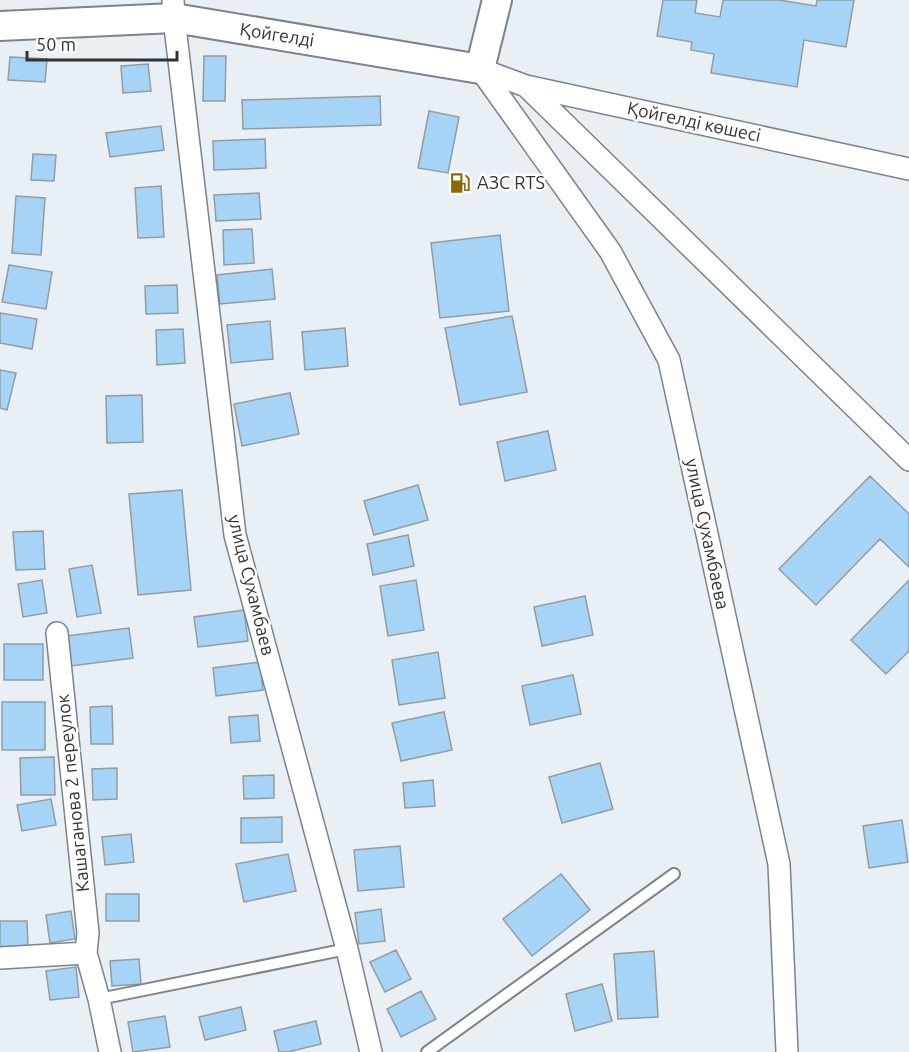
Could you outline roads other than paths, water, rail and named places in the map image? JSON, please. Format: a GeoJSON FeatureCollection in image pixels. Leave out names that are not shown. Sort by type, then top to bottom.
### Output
{"type":"FeatureCollection","features":[{"type":"Feature","properties":{"kind":"street"},"geometry":{"type":"LineString","coordinates":[[480,69],[497,0]]}},
{"type":"Feature","properties":{"kind":"street","name":"Қойгелді"},"geometry":{"type":"LineString","coordinates":[[0,26],[173,9],[480,69]]}},
{"type":"Feature","properties":{"kind":"street","name":"улица Сухамбаев"},"geometry":{"type":"LineString","coordinates":[[173,9],[235,535],[347,949],[371,1052]]}},
{"type":"Feature","properties":{"kind":"street","name":"Қойгелді көшесі"},"geometry":{"type":"LineString","coordinates":[[480,69],[526,86],[909,169]]}},
{"type":"Feature","properties":{"kind":"street","name":"улица Сухамбаева"},"geometry":{"type":"LineString","coordinates":[[480,69],[610,251],[669,360],[779,864],[787,1052]]}},
{"type":"Feature","properties":{"kind":"street"},"geometry":{"type":"LineString","coordinates":[[526,86],[909,460]]}},
{"type":"Feature","properties":{"kind":"street","name":"Кашаганова 2 переулок"},"geometry":{"type":"LineString","coordinates":[[57,633],[88,933],[86,953],[110,1052]]}},
{"type":"Feature","properties":{"kind":"street"},"geometry":{"type":"LineString","coordinates":[[0,958],[86,953]]}},
{"type":"Feature","properties":{"kind":"lane"},"geometry":{"type":"LineString","coordinates":[[427,1052],[674,874]]}},
{"type":"Feature","properties":{"kind":"lane"},"geometry":{"type":"LineString","coordinates":[[99,999],[347,949]]}},
{"type":"Feature","properties":{"kind":"place","name":"АЗС RTS"},"geometry":{"type":"Point","coordinates":[460,183]}}]}
